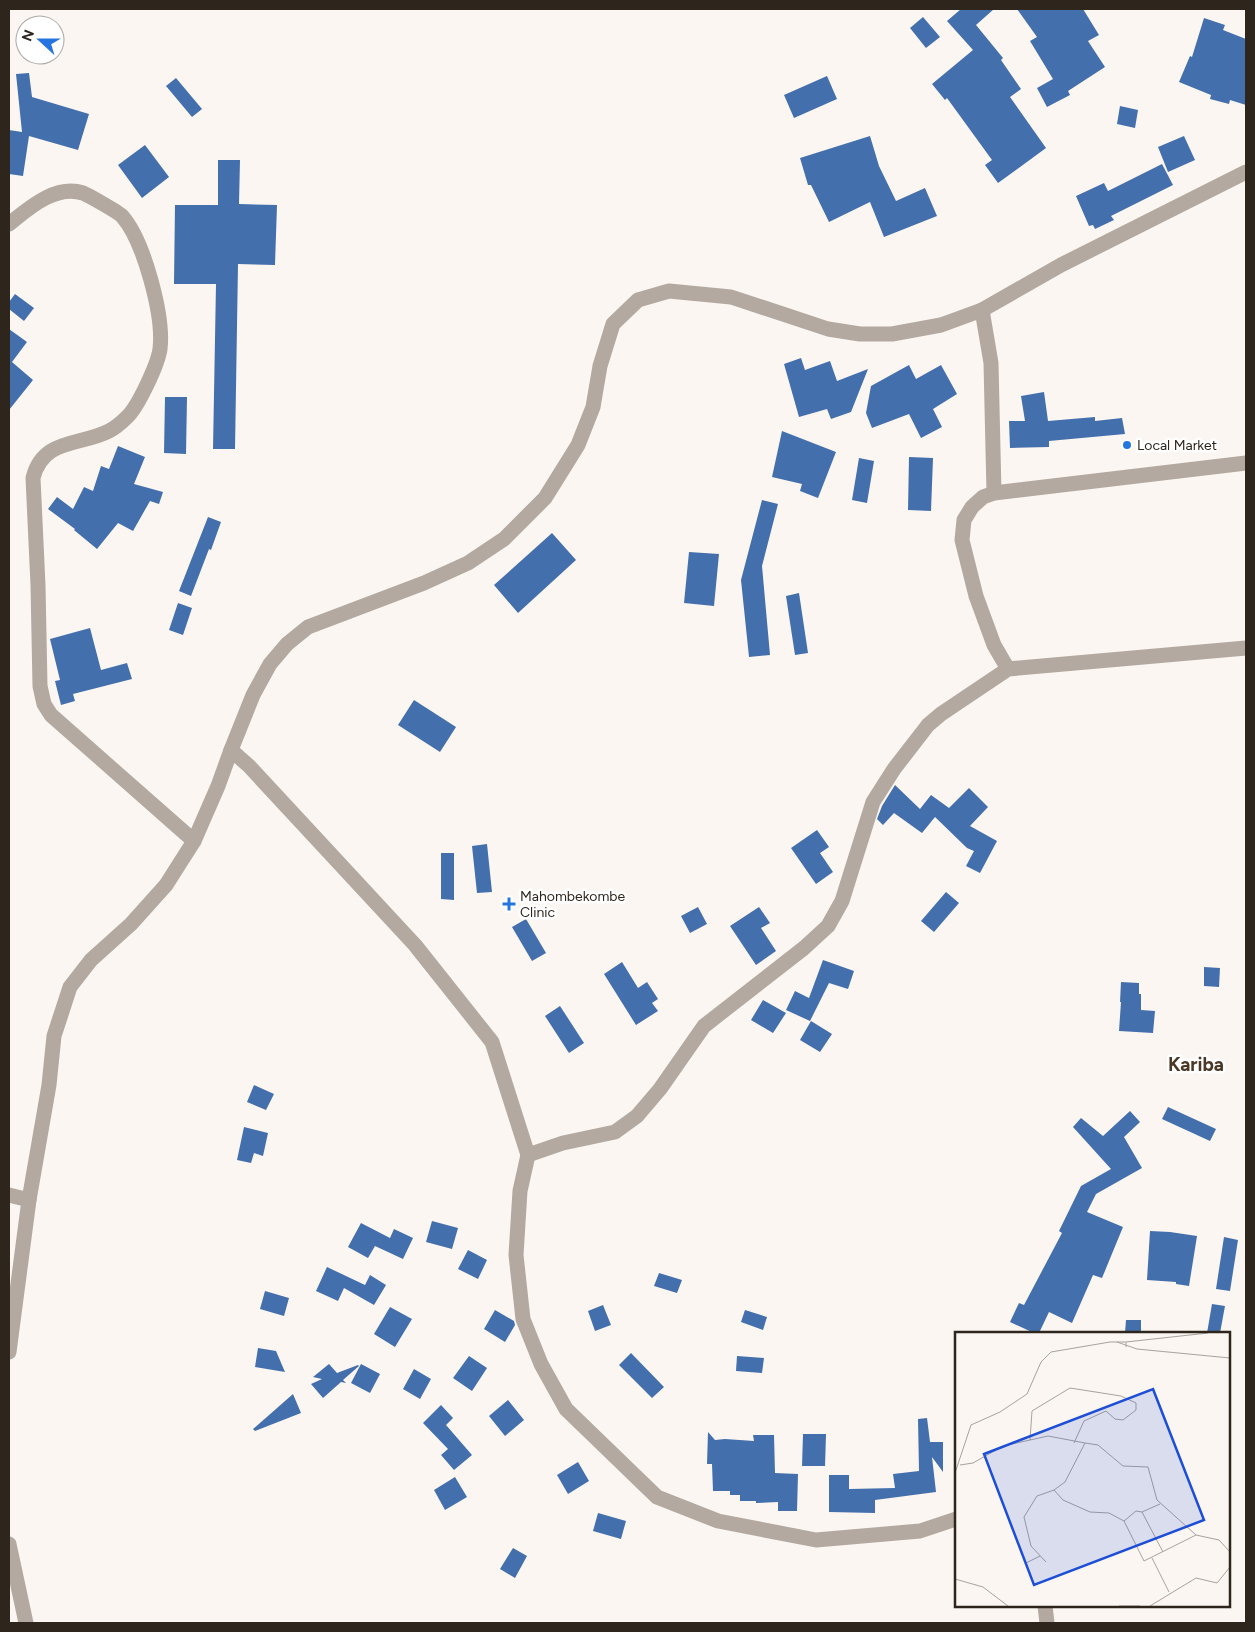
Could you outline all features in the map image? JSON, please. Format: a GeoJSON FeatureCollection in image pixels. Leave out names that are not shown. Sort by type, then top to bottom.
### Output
{"type":"FeatureCollection","features":[{"type":"Feature","properties":{"kind":"street"},"geometry":{"type":"LineString","coordinates":[[9,1352],[29,1200],[54,1036],[70,987],[91,960],[131,924],[166,885],[194,841],[218,786],[253,695],[270,664],[287,644],[308,627],[424,583],[468,563],[504,538],[545,498],[578,445],[592,407],[600,366],[613,324],[638,300],[669,292],[731,297],[828,329],[860,334],[892,334],[941,325],[982,310],[1061,265],[1246,172]]}},
{"type":"Feature","properties":{"kind":"street"},"geometry":{"type":"LineString","coordinates":[[9,224],[36,203],[62,192],[82,193],[121,215],[136,239],[155,292],[160,350],[156,364],[140,398],[128,417],[110,431],[52,450],[36,466],[33,478],[40,686],[44,704],[51,715],[194,841]]}},
{"type":"Feature","properties":{"kind":"street"},"geometry":{"type":"LineString","coordinates":[[982,310],[991,363],[994,493]]}},
{"type":"Feature","properties":{"kind":"street"},"geometry":{"type":"LineString","coordinates":[[1008,669],[994,645],[976,596],[962,540],[964,520],[972,507],[983,497],[994,493],[1246,462]]}},
{"type":"Feature","properties":{"kind":"street"},"geometry":{"type":"LineString","coordinates":[[528,1155],[563,1144],[615,1132],[638,1116],[660,1089],[704,1026],[804,948],[828,926],[842,901],[873,802],[894,769],[928,726],[941,714],[1008,669],[1246,648]]}},
{"type":"Feature","properties":{"kind":"street"},"geometry":{"type":"LineString","coordinates":[[231,750],[249,766],[415,945],[492,1042],[528,1155],[520,1191],[516,1255],[523,1319],[541,1364],[566,1409],[657,1496],[718,1521],[816,1540],[920,1531],[955,1519]]}},
{"type":"Feature","properties":{"kind":"street"},"geometry":{"type":"LineString","coordinates":[[9,1195],[29,1200]]}},
{"type":"Feature","properties":{"kind":"street"},"geometry":{"type":"LineString","coordinates":[[9,1544],[26,1623]]}},
{"type":"Feature","properties":{"kind":"street"},"geometry":{"type":"LineString","coordinates":[[1045,1607],[1047,1623]]}},
{"type":"Feature","properties":{"kind":"building"},"geometry":{"type":"Polygon","coordinates":[[[961,9],[994,9],[976,25],[1003,58],[1001,60],[1021,89],[1010,97],[1046,148],[998,183],[985,165],[992,160],[947,98],[945,100],[932,84],[973,50],[947,21],[961,9]]]}},
{"type":"Feature","properties":{"kind":"building"},"geometry":{"type":"Polygon","coordinates":[[[1017,9],[1083,9],[1099,35],[1088,41],[1105,67],[1068,91],[1070,95],[1047,107],[1037,88],[1053,79],[1030,41],[1037,37],[1017,9]]]}},
{"type":"Feature","properties":{"kind":"building"},"geometry":{"type":"Polygon","coordinates":[[[923,17],[940,37],[926,48],[910,28],[923,17]]]}},
{"type":"Feature","properties":{"kind":"building"},"geometry":{"type":"Polygon","coordinates":[[[1204,18],[1225,25],[1223,30],[1246,39],[1246,105],[1230,100],[1229,104],[1210,99],[1211,95],[1179,82],[1190,56],[1192,57],[1204,18]]]}},
{"type":"Feature","properties":{"kind":"building"},"geometry":{"type":"Polygon","coordinates":[[[29,73],[32,97],[89,114],[78,150],[29,136],[23,176],[9,174],[9,130],[22,132],[16,74],[29,73]]]}},
{"type":"Feature","properties":{"kind":"building"},"geometry":{"type":"Polygon","coordinates":[[[827,76],[837,99],[794,118],[784,95],[827,76]]]}},
{"type":"Feature","properties":{"kind":"building"},"geometry":{"type":"Polygon","coordinates":[[[176,78],[202,109],[192,117],[166,86],[176,78]]]}},
{"type":"Feature","properties":{"kind":"building"},"geometry":{"type":"Polygon","coordinates":[[[1120,106],[1138,110],[1135,128],[1117,124],[1120,106]]]}},
{"type":"Feature","properties":{"kind":"building"},"geometry":{"type":"Polygon","coordinates":[[[870,136],[879,166],[896,201],[925,188],[937,216],[884,237],[870,202],[829,222],[811,185],[808,185],[800,158],[870,136]]]}},
{"type":"Feature","properties":{"kind":"building"},"geometry":{"type":"Polygon","coordinates":[[[1184,136],[1195,160],[1168,172],[1158,147],[1184,136]]]}},
{"type":"Feature","properties":{"kind":"building"},"geometry":{"type":"Polygon","coordinates":[[[145,145],[169,177],[142,198],[118,165],[145,145]]]}},
{"type":"Feature","properties":{"kind":"building"},"geometry":{"type":"Polygon","coordinates":[[[218,160],[240,160],[239,204],[277,205],[275,265],[238,264],[235,449],[213,449],[216,284],[174,284],[175,205],[218,205],[218,160]]]}},
{"type":"Feature","properties":{"kind":"building"},"geometry":{"type":"Polygon","coordinates":[[[1162,164],[1173,185],[1111,216],[1114,220],[1095,229],[1093,225],[1089,226],[1076,196],[1104,183],[1108,191],[1162,164]]]}},
{"type":"Feature","properties":{"kind":"building"},"geometry":{"type":"Polygon","coordinates":[[[15,294],[34,308],[24,321],[9,309],[9,302],[15,294]]]}},
{"type":"Feature","properties":{"kind":"building"},"geometry":{"type":"Polygon","coordinates":[[[9,329],[27,342],[12,362],[33,380],[9,410],[9,329]]]}},
{"type":"Feature","properties":{"kind":"building"},"geometry":{"type":"Polygon","coordinates":[[[801,358],[805,370],[830,361],[837,381],[868,369],[851,412],[831,419],[827,409],[799,417],[784,364],[801,358]]]}},
{"type":"Feature","properties":{"kind":"building"},"geometry":{"type":"Polygon","coordinates":[[[909,365],[916,379],[941,365],[957,394],[933,409],[942,427],[921,438],[909,414],[872,428],[866,413],[871,386],[909,365]]]}},
{"type":"Feature","properties":{"kind":"building"},"geometry":{"type":"Polygon","coordinates":[[[1044,392],[1048,421],[1095,417],[1095,421],[1122,418],[1125,434],[1049,441],[1049,447],[1010,448],[1009,421],[1025,421],[1021,396],[1044,392]]]}},
{"type":"Feature","properties":{"kind":"building"},"geometry":{"type":"Polygon","coordinates":[[[165,397],[187,397],[186,454],[164,453],[165,397]]]}},
{"type":"Feature","properties":{"kind":"building"},"geometry":{"type":"Polygon","coordinates":[[[782,431],[836,452],[818,498],[800,491],[802,484],[772,477],[782,431]]]}},
{"type":"Feature","properties":{"kind":"building"},"geometry":{"type":"Polygon","coordinates":[[[118,446],[145,457],[134,484],[163,492],[159,504],[150,501],[133,531],[118,523],[97,549],[75,529],[48,509],[57,497],[73,509],[84,487],[93,491],[101,466],[109,469],[118,446]]]}},
{"type":"Feature","properties":{"kind":"building"},"geometry":{"type":"Polygon","coordinates":[[[909,457],[933,458],[931,511],[908,510],[909,457]]]}},
{"type":"Feature","properties":{"kind":"building"},"geometry":{"type":"Polygon","coordinates":[[[859,458],[874,461],[867,503],[852,500],[859,458]]]}},
{"type":"Feature","properties":{"kind":"building"},"geometry":{"type":"Polygon","coordinates":[[[762,500],[778,504],[762,566],[770,655],[749,657],[741,580],[762,500]]]}},
{"type":"Feature","properties":{"kind":"building"},"geometry":{"type":"Polygon","coordinates":[[[208,517],[221,522],[191,596],[179,591],[208,517]]]}},
{"type":"Feature","properties":{"kind":"building"},"geometry":{"type":"Polygon","coordinates":[[[552,533],[576,560],[518,613],[494,585],[552,533]]]}},
{"type":"Feature","properties":{"kind":"building"},"geometry":{"type":"Polygon","coordinates":[[[689,552],[719,554],[714,606],[684,603],[689,552]]]}},
{"type":"Feature","properties":{"kind":"building"},"geometry":{"type":"Polygon","coordinates":[[[799,593],[808,653],[795,655],[786,596],[799,593]]]}},
{"type":"Feature","properties":{"kind":"building"},"geometry":{"type":"Polygon","coordinates":[[[178,603],[192,608],[183,635],[169,630],[178,603]]]}},
{"type":"Feature","properties":{"kind":"building"},"geometry":{"type":"Polygon","coordinates":[[[90,628],[101,670],[127,663],[132,679],[73,694],[75,701],[61,705],[55,681],[60,680],[50,639],[90,628]]]}},
{"type":"Feature","properties":{"kind":"building"},"geometry":{"type":"Polygon","coordinates":[[[414,700],[456,727],[440,752],[398,725],[414,700]]]}},
{"type":"Feature","properties":{"kind":"building"},"geometry":{"type":"Polygon","coordinates":[[[895,785],[920,809],[931,795],[949,808],[969,788],[988,807],[970,826],[997,841],[980,873],[966,866],[974,851],[967,848],[935,817],[922,833],[894,813],[883,825],[877,819],[882,806],[895,785]]]}},
{"type":"Feature","properties":{"kind":"building"},"geometry":{"type":"Polygon","coordinates":[[[817,830],[829,847],[820,853],[833,872],[816,884],[791,848],[817,830]]]}},
{"type":"Feature","properties":{"kind":"building"},"geometry":{"type":"Polygon","coordinates":[[[487,844],[492,892],[477,893],[472,846],[487,844]]]}},
{"type":"Feature","properties":{"kind":"building"},"geometry":{"type":"Polygon","coordinates":[[[441,853],[454,853],[454,900],[441,899],[441,853]]]}},
{"type":"Feature","properties":{"kind":"building"},"geometry":{"type":"Polygon","coordinates":[[[946,892],[959,903],[934,932],[921,921],[946,892]]]}},
{"type":"Feature","properties":{"kind":"building"},"geometry":{"type":"Polygon","coordinates":[[[698,907],[707,924],[690,933],[681,916],[698,907]]]}},
{"type":"Feature","properties":{"kind":"building"},"geometry":{"type":"Polygon","coordinates":[[[759,907],[770,923],[761,928],[776,951],[756,965],[730,926],[759,907]]]}},
{"type":"Feature","properties":{"kind":"building"},"geometry":{"type":"Polygon","coordinates":[[[526,919],[546,953],[532,961],[512,927],[526,919]]]}},
{"type":"Feature","properties":{"kind":"building"},"geometry":{"type":"Polygon","coordinates":[[[823,960],[854,971],[848,989],[829,983],[810,1021],[786,1010],[795,991],[809,998],[823,960]]]}},
{"type":"Feature","properties":{"kind":"building"},"geometry":{"type":"Polygon","coordinates":[[[622,962],[638,988],[647,982],[658,999],[652,1003],[658,1011],[636,1025],[604,974],[622,962]]]}},
{"type":"Feature","properties":{"kind":"building"},"geometry":{"type":"Polygon","coordinates":[[[1204,967],[1220,968],[1219,987],[1204,986],[1204,967]]]}},
{"type":"Feature","properties":{"kind":"building"},"geometry":{"type":"Polygon","coordinates":[[[1121,982],[1139,983],[1141,1010],[1155,1011],[1153,1033],[1119,1031],[1121,982]]]}},
{"type":"Feature","properties":{"kind":"building"},"geometry":{"type":"Polygon","coordinates":[[[763,1000],[786,1013],[773,1033],[751,1020],[763,1000]]]}},
{"type":"Feature","properties":{"kind":"building"},"geometry":{"type":"Polygon","coordinates":[[[560,1006],[584,1043],[569,1053],[545,1016],[560,1006]]]}},
{"type":"Feature","properties":{"kind":"building"},"geometry":{"type":"Polygon","coordinates":[[[811,1021],[832,1034],[820,1052],[800,1040],[811,1021]]]}},
{"type":"Feature","properties":{"kind":"building"},"geometry":{"type":"Polygon","coordinates":[[[254,1085],[274,1094],[266,1110],[247,1102],[254,1085]]]}},
{"type":"Feature","properties":{"kind":"building"},"geometry":{"type":"Polygon","coordinates":[[[1168,1107],[1216,1129],[1210,1141],[1162,1119],[1168,1107]]]}},
{"type":"Feature","properties":{"kind":"building"},"geometry":{"type":"Polygon","coordinates":[[[1130,1111],[1140,1122],[1124,1137],[1142,1168],[1096,1194],[1087,1212],[1123,1227],[1102,1278],[1093,1275],[1072,1323],[1049,1312],[1039,1332],[1032,1332],[1010,1322],[1019,1303],[1024,1305],[1062,1233],[1059,1231],[1081,1186],[1111,1169],[1073,1127],[1081,1118],[1103,1136],[1130,1111]]]}},
{"type":"Feature","properties":{"kind":"building"},"geometry":{"type":"Polygon","coordinates":[[[244,1127],[268,1133],[263,1156],[254,1153],[251,1163],[237,1160],[244,1127]]]}},
{"type":"Feature","properties":{"kind":"building"},"geometry":{"type":"Polygon","coordinates":[[[432,1221],[458,1228],[452,1249],[426,1242],[432,1221]]]}},
{"type":"Feature","properties":{"kind":"building"},"geometry":{"type":"Polygon","coordinates":[[[361,1223],[390,1238],[394,1229],[413,1238],[403,1259],[375,1246],[368,1258],[348,1247],[361,1223]]]}},
{"type":"Feature","properties":{"kind":"building"},"geometry":{"type":"Polygon","coordinates":[[[1150,1231],[1197,1236],[1189,1286],[1176,1284],[1176,1282],[1147,1280],[1150,1231]]]}},
{"type":"Feature","properties":{"kind":"building"},"geometry":{"type":"Polygon","coordinates":[[[1224,1237],[1238,1240],[1230,1291],[1216,1289],[1224,1237]]]}},
{"type":"Feature","properties":{"kind":"building"},"geometry":{"type":"Polygon","coordinates":[[[468,1250],[487,1260],[478,1279],[458,1269],[468,1250]]]}},
{"type":"Feature","properties":{"kind":"building"},"geometry":{"type":"Polygon","coordinates":[[[327,1267],[365,1285],[370,1275],[386,1285],[374,1305],[344,1288],[338,1301],[316,1291],[327,1267]]]}},
{"type":"Feature","properties":{"kind":"building"},"geometry":{"type":"Polygon","coordinates":[[[659,1273],[682,1280],[677,1293],[654,1286],[659,1273]]]}},
{"type":"Feature","properties":{"kind":"building"},"geometry":{"type":"Polygon","coordinates":[[[265,1291],[289,1298],[284,1316],[260,1309],[265,1291]]]}},
{"type":"Feature","properties":{"kind":"building"},"geometry":{"type":"Polygon","coordinates":[[[1212,1304],[1225,1306],[1220,1332],[1207,1332],[1212,1304]]]}},
{"type":"Feature","properties":{"kind":"building"},"geometry":{"type":"Polygon","coordinates":[[[603,1305],[611,1325],[595,1331],[588,1311],[603,1305]]]}},
{"type":"Feature","properties":{"kind":"building"},"geometry":{"type":"Polygon","coordinates":[[[390,1307],[412,1319],[395,1347],[374,1334],[390,1307]]]}},
{"type":"Feature","properties":{"kind":"building"},"geometry":{"type":"Polygon","coordinates":[[[495,1310],[514,1321],[515,1325],[505,1342],[484,1329],[495,1310]]]}},
{"type":"Feature","properties":{"kind":"building"},"geometry":{"type":"Polygon","coordinates":[[[745,1310],[767,1317],[763,1330],[741,1322],[745,1310]]]}},
{"type":"Feature","properties":{"kind":"building"},"geometry":{"type":"Polygon","coordinates":[[[1126,1320],[1141,1320],[1141,1332],[1125,1332],[1126,1320]]]}},
{"type":"Feature","properties":{"kind":"building"},"geometry":{"type":"Polygon","coordinates":[[[258,1348],[276,1351],[285,1372],[255,1367],[258,1348]]]}},
{"type":"Feature","properties":{"kind":"building"},"geometry":{"type":"Polygon","coordinates":[[[631,1353],[664,1387],[652,1398],[619,1365],[631,1353]]]}},
{"type":"Feature","properties":{"kind":"building"},"geometry":{"type":"Polygon","coordinates":[[[469,1356],[487,1368],[472,1391],[453,1378],[469,1356]]]}},
{"type":"Feature","properties":{"kind":"building"},"geometry":{"type":"Polygon","coordinates":[[[737,1356],[764,1358],[762,1373],[736,1371],[737,1356]]]}},
{"type":"Feature","properties":{"kind":"building"},"geometry":{"type":"Polygon","coordinates":[[[329,1364],[337,1373],[359,1366],[343,1380],[346,1383],[341,1382],[323,1398],[311,1384],[322,1379],[313,1377],[329,1364]]]}},
{"type":"Feature","properties":{"kind":"building"},"geometry":{"type":"Polygon","coordinates":[[[361,1364],[380,1374],[370,1393],[351,1383],[361,1364]]]}},
{"type":"Feature","properties":{"kind":"building"},"geometry":{"type":"Polygon","coordinates":[[[414,1369],[431,1379],[420,1399],[403,1389],[414,1369]]]}},
{"type":"Feature","properties":{"kind":"building"},"geometry":{"type":"Polygon","coordinates":[[[293,1394],[301,1413],[255,1431],[253,1429],[293,1394]]]}},
{"type":"Feature","properties":{"kind":"building"},"geometry":{"type":"Polygon","coordinates":[[[508,1400],[524,1420],[505,1436],[489,1416],[508,1400]]]}},
{"type":"Feature","properties":{"kind":"building"},"geometry":{"type":"Polygon","coordinates":[[[441,1405],[453,1418],[446,1425],[472,1455],[454,1470],[441,1455],[448,1449],[423,1423],[441,1405]]]}},
{"type":"Feature","properties":{"kind":"building"},"geometry":{"type":"Polygon","coordinates":[[[927,1418],[930,1442],[943,1442],[943,1472],[932,1457],[936,1492],[875,1500],[875,1513],[829,1512],[829,1475],[849,1475],[849,1489],[895,1488],[893,1474],[919,1471],[918,1419],[927,1418]]]}},
{"type":"Feature","properties":{"kind":"building"},"geometry":{"type":"Polygon","coordinates":[[[708,1432],[715,1440],[754,1441],[753,1435],[774,1435],[775,1473],[798,1474],[797,1511],[778,1511],[778,1502],[756,1503],[756,1501],[740,1501],[740,1495],[730,1495],[730,1491],[713,1491],[712,1464],[707,1464],[708,1432]]]}},
{"type":"Feature","properties":{"kind":"building"},"geometry":{"type":"Polygon","coordinates":[[[803,1434],[826,1434],[825,1466],[802,1466],[803,1434]]]}},
{"type":"Feature","properties":{"kind":"building"},"geometry":{"type":"Polygon","coordinates":[[[578,1462],[589,1481],[568,1494],[557,1475],[578,1462]]]}},
{"type":"Feature","properties":{"kind":"building"},"geometry":{"type":"Polygon","coordinates":[[[455,1477],[467,1497],[445,1510],[434,1490],[455,1477]]]}},
{"type":"Feature","properties":{"kind":"building"},"geometry":{"type":"Polygon","coordinates":[[[598,1513],[626,1521],[621,1539],[593,1531],[598,1513]]]}},
{"type":"Feature","properties":{"kind":"building"},"geometry":{"type":"Polygon","coordinates":[[[513,1548],[527,1556],[515,1578],[500,1569],[513,1548]]]}},
{"type":"Feature","properties":{"kind":"place","name":"Local Market"},"geometry":{"type":"Point","coordinates":[1127,445]}},
{"type":"Feature","properties":{"kind":"place","name":"Mahombekombe Clinic"},"geometry":{"type":"Point","coordinates":[509,904]}},
{"type":"Feature","properties":{"kind":"district","name":"Kariba"},"geometry":{"type":"Point","coordinates":[1196,1064]}}]}
